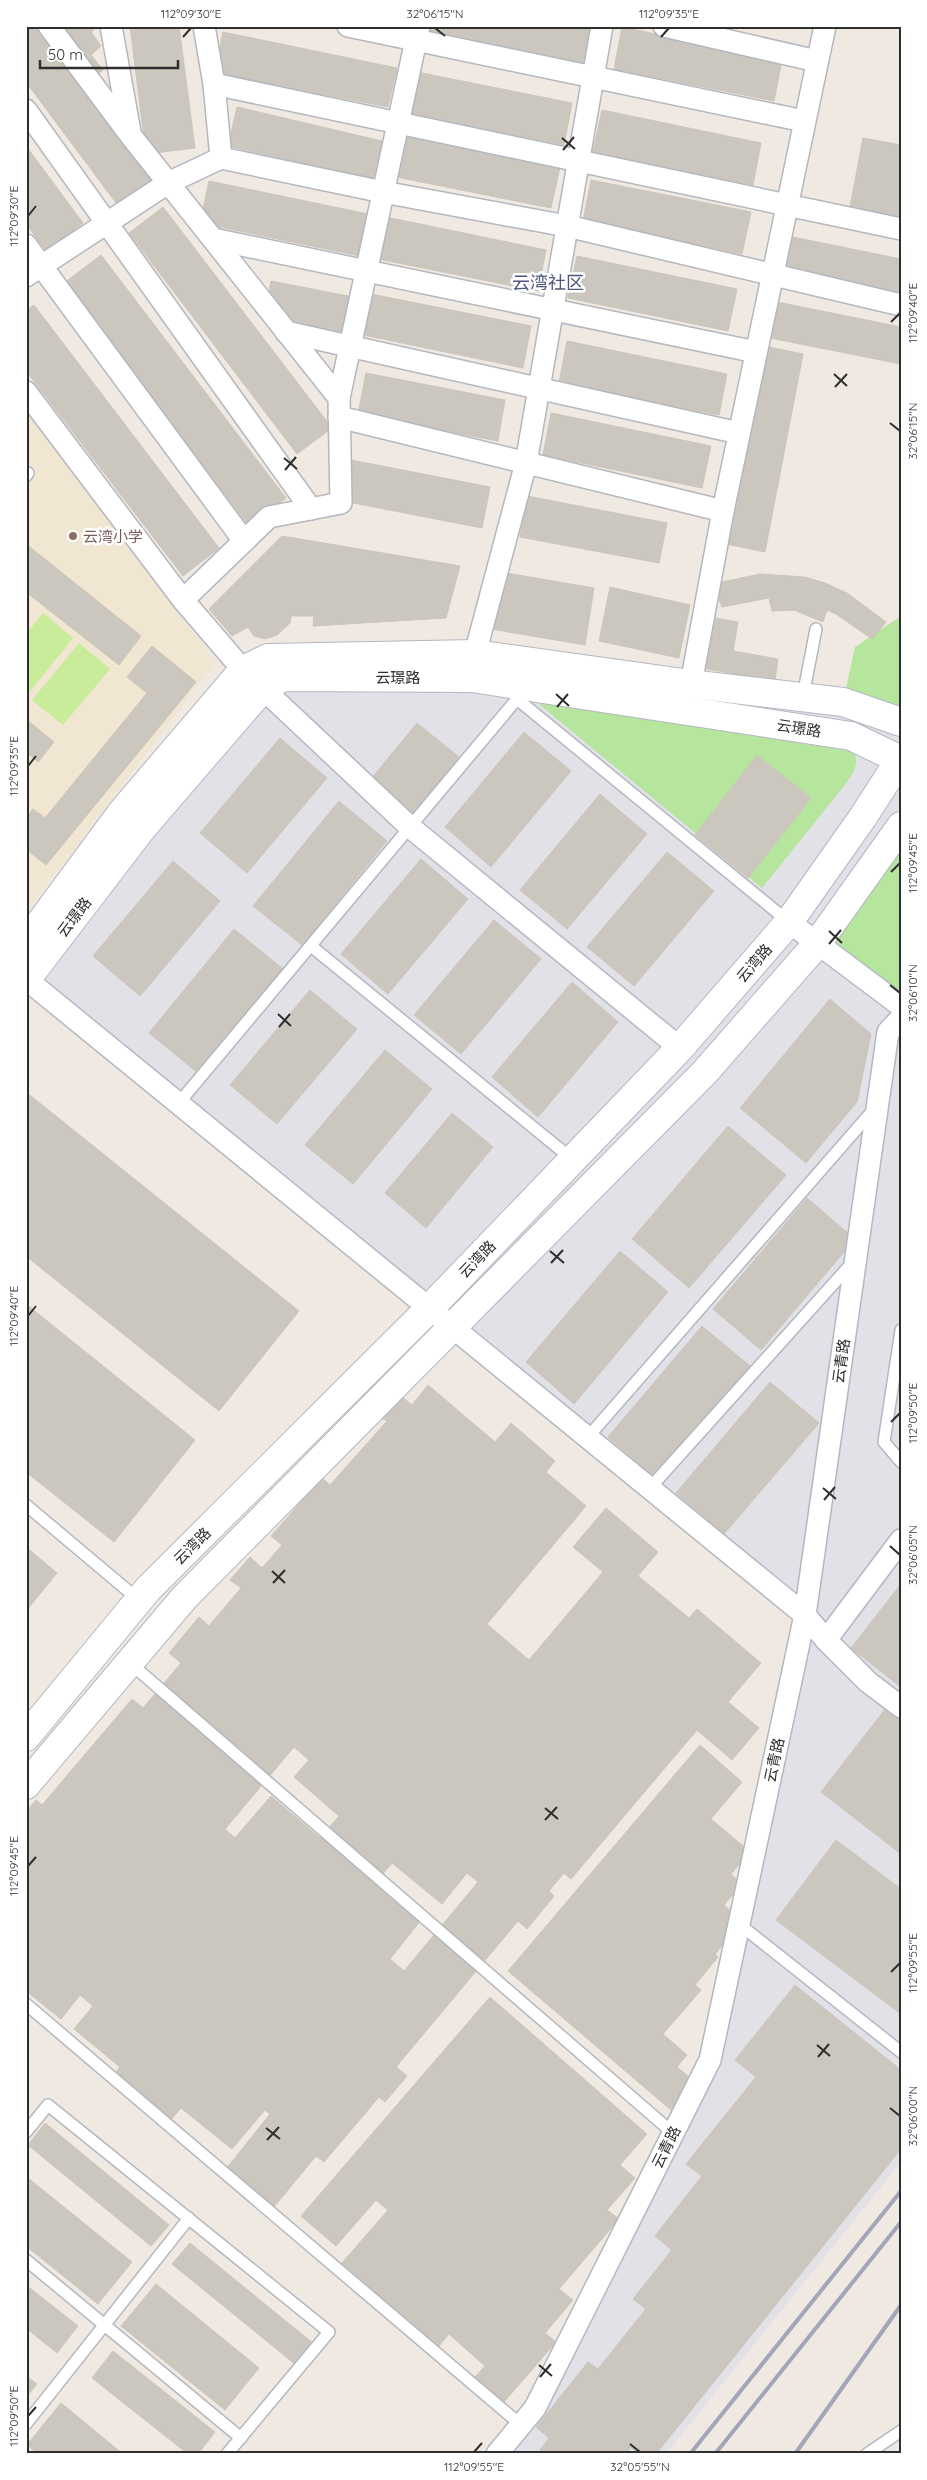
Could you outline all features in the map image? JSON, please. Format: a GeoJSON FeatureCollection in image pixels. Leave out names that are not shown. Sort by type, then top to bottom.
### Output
{"type":"FeatureCollection","features":[{"type":"Feature","properties":{"kind":"main road","name":"云璟路"},"geometry":{"type":"LineString","coordinates":[[26,942],[122,812],[243,670],[268,658],[475,654],[691,684],[803,696],[842,702],[893,714]]}},
{"type":"Feature","properties":{"kind":"main road","name":"云璟路"},"geometry":{"type":"LineString","coordinates":[[26,979],[143,827],[263,688],[283,676],[472,678],[851,736],[900,759]]}},
{"type":"Feature","properties":{"kind":"main road"},"geometry":{"type":"LineString","coordinates":[[862,741],[875,759],[876,777],[869,808]]}},
{"type":"Feature","properties":{"kind":"main road","name":"云湾路"},"geometry":{"type":"LineString","coordinates":[[26,1737],[139,1600],[430,1308],[680,1048],[789,922],[869,808],[900,759]]}},
{"type":"Feature","properties":{"kind":"main road","name":"云湾路"},"geometry":{"type":"LineString","coordinates":[[26,1785],[184,1598],[705,1072],[818,944],[901,826]]}},
{"type":"Feature","properties":{"kind":"street"},"geometry":{"type":"LineString","coordinates":[[49,26],[168,184],[286,332],[339,408],[526,462],[723,511]]}},
{"type":"Feature","properties":{"kind":"street"},"geometry":{"type":"LineString","coordinates":[[111,26],[131,136]]}},
{"type":"Feature","properties":{"kind":"street"},"geometry":{"type":"LineString","coordinates":[[204,26],[214,84],[221,158]]}},
{"type":"Feature","properties":{"kind":"street"},"geometry":{"type":"LineString","coordinates":[[348,26],[417,33],[593,77],[804,122]]}},
{"type":"Feature","properties":{"kind":"street"},"geometry":{"type":"LineString","coordinates":[[475,654],[526,462],[602,26]]}},
{"type":"Feature","properties":{"kind":"street"},"geometry":{"type":"LineString","coordinates":[[664,26],[817,60]]}},
{"type":"Feature","properties":{"kind":"street"},"geometry":{"type":"LineString","coordinates":[[691,684],[723,511],[825,26]]}},
{"type":"Feature","properties":{"kind":"street"},"geometry":{"type":"LineString","coordinates":[[183,600],[269,517],[341,502],[339,408],[350,346],[417,33]]}},
{"type":"Feature","properties":{"kind":"street"},"geometry":{"type":"LineString","coordinates":[[214,84],[901,229]]}},
{"type":"Feature","properties":{"kind":"street"},"geometry":{"type":"LineString","coordinates":[[26,110],[311,509]]}},
{"type":"Feature","properties":{"kind":"street"},"geometry":{"type":"LineString","coordinates":[[34,271],[168,184],[221,158],[383,192],[567,226],[901,305]]}},
{"type":"Feature","properties":{"kind":"street"},"geometry":{"type":"LineString","coordinates":[[213,239],[756,352]]}},
{"type":"Feature","properties":{"kind":"street"},"geometry":{"type":"LineString","coordinates":[[26,245],[34,271],[244,541]]}},
{"type":"Feature","properties":{"kind":"street"},"geometry":{"type":"LineString","coordinates":[[286,332],[739,433]]}},
{"type":"Feature","properties":{"kind":"street"},"geometry":{"type":"LineString","coordinates":[[26,392],[183,600],[243,670],[410,827],[680,1048]]}},
{"type":"Feature","properties":{"kind":"street"},"geometry":{"type":"LineString","coordinates":[[789,922],[901,1006]]}},
{"type":"Feature","properties":{"kind":"street"},"geometry":{"type":"LineString","coordinates":[[26,979],[805,1615],[826,1640],[868,1682],[901,1707]]}},
{"type":"Feature","properties":{"kind":"street","name":"云青路"},"geometry":{"type":"LineString","coordinates":[[497,2454],[535,2408],[710,2060],[805,1615],[888,1032],[901,1018]]}},
{"type":"Feature","properties":{"kind":"street"},"geometry":{"type":"LineString","coordinates":[[826,1640],[901,1540]]}},
{"type":"Feature","properties":{"kind":"lane"},"geometry":{"type":"LineString","coordinates":[[803,696],[816,630]]}},
{"type":"Feature","properties":{"kind":"lane"},"geometry":{"type":"LineString","coordinates":[[178,1104],[517,699],[789,922]]}},
{"type":"Feature","properties":{"kind":"lane"},"geometry":{"type":"LineString","coordinates":[[311,946],[572,1159]]}},
{"type":"Feature","properties":{"kind":"lane"},"geometry":{"type":"LineString","coordinates":[[588,1437],[877,1105]]}},
{"type":"Feature","properties":{"kind":"lane"},"geometry":{"type":"LineString","coordinates":[[650,1488],[856,1259]]}},
{"type":"Feature","properties":{"kind":"lane"},"geometry":{"type":"LineString","coordinates":[[901,1330],[884,1442],[901,1462]]}},
{"type":"Feature","properties":{"kind":"lane"},"geometry":{"type":"LineString","coordinates":[[26,1506],[139,1600]]}},
{"type":"Feature","properties":{"kind":"lane"},"geometry":{"type":"LineString","coordinates":[[130,1663],[673,2133]]}},
{"type":"Feature","properties":{"kind":"lane"},"geometry":{"type":"LineString","coordinates":[[739,1924],[901,2052]]}},
{"type":"Feature","properties":{"kind":"lane"},"geometry":{"type":"LineString","coordinates":[[26,2004],[520,2425]]}},
{"type":"Feature","properties":{"kind":"lane"},"geometry":{"type":"LineString","coordinates":[[26,2132],[48,2105],[329,2332],[227,2454]]}},
{"type":"Feature","properties":{"kind":"lane"},"geometry":{"type":"LineString","coordinates":[[26,2424],[189,2218]]}},
{"type":"Feature","properties":{"kind":"lane"},"geometry":{"type":"LineString","coordinates":[[26,2260],[241,2438]]}},
{"type":"Feature","properties":{"kind":"lane"},"geometry":{"type":"LineString","coordinates":[[868,2454],[901,2431]]}},
{"type":"Feature","properties":{"kind":"shaded area","name":"云湾小学"},"geometry":{"type":"Polygon","coordinates":[[[26,410],[215,662],[26,912],[26,410]]]}},
{"type":"Feature","properties":{"kind":"shaded area"},"geometry":{"type":"Polygon","coordinates":[[[475,654],[901,722],[901,2162],[666,2454],[497,2454],[535,2408],[710,2060],[805,1615],[26,979],[26,942],[243,670],[475,654]]]}},
{"type":"Feature","properties":{"kind":"green space"},"geometry":{"type":"Polygon","coordinates":[[[43,613],[73,638],[27,695],[26,634],[43,613]]]}},
{"type":"Feature","properties":{"kind":"green space"},"geometry":{"type":"Polygon","coordinates":[[[901,616],[901,722],[843,702],[855,647],[901,616]]]}},
{"type":"Feature","properties":{"kind":"green space"},"geometry":{"type":"Polygon","coordinates":[[[79,643],[110,669],[63,725],[32,700],[79,643]]]}},
{"type":"Feature","properties":{"kind":"green space"},"geometry":{"type":"Polygon","coordinates":[[[529,696],[854,752],[856,766],[844,786],[762,888],[529,696]]]}},
{"type":"Feature","properties":{"kind":"green space"},"geometry":{"type":"Polygon","coordinates":[[[901,849],[901,999],[829,944],[901,849]]]}},
{"type":"Feature","properties":{"kind":"building"},"geometry":{"type":"Polygon","coordinates":[[[26,26],[43,26],[156,179],[119,207],[26,82],[26,26]]]}},
{"type":"Feature","properties":{"kind":"building"},"geometry":{"type":"Polygon","coordinates":[[[55,26],[98,26],[91,32],[101,46],[91,55],[103,70],[93,78],[55,26]]]}},
{"type":"Feature","properties":{"kind":"building"},"geometry":{"type":"Polygon","coordinates":[[[130,26],[179,26],[195,148],[146,154],[130,26]]]}},
{"type":"Feature","properties":{"kind":"building"},"geometry":{"type":"Polygon","coordinates":[[[428,26],[595,26],[587,64],[427,31],[428,26]]]}},
{"type":"Feature","properties":{"kind":"building"},"geometry":{"type":"Polygon","coordinates":[[[622,27],[782,60],[774,101],[614,69],[622,27]]]}},
{"type":"Feature","properties":{"kind":"building"},"geometry":{"type":"Polygon","coordinates":[[[223,32],[397,68],[388,107],[215,73],[223,32]]]}},
{"type":"Feature","properties":{"kind":"building"},"geometry":{"type":"Polygon","coordinates":[[[412,71],[572,103],[564,145],[404,112],[412,71]]]}},
{"type":"Feature","properties":{"kind":"building"},"geometry":{"type":"Polygon","coordinates":[[[237,107],[382,141],[373,179],[228,146],[237,107]]]}},
{"type":"Feature","properties":{"kind":"building"},"geometry":{"type":"Polygon","coordinates":[[[602,110],[761,143],[753,185],[593,152],[602,110]]]}},
{"type":"Feature","properties":{"kind":"building"},"geometry":{"type":"Polygon","coordinates":[[[400,134],[560,167],[551,208],[391,176],[400,134]]]}},
{"type":"Feature","properties":{"kind":"building"},"geometry":{"type":"Polygon","coordinates":[[[863,138],[901,145],[901,222],[849,212],[863,138]]]}},
{"type":"Feature","properties":{"kind":"building"},"geometry":{"type":"Polygon","coordinates":[[[26,146],[83,223],[46,251],[26,224],[26,146]]]}},
{"type":"Feature","properties":{"kind":"building"},"geometry":{"type":"Polygon","coordinates":[[[591,180],[751,212],[742,254],[583,221],[591,180]]]}},
{"type":"Feature","properties":{"kind":"building"},"geometry":{"type":"Polygon","coordinates":[[[209,181],[368,214],[360,256],[200,223],[209,181]]]}},
{"type":"Feature","properties":{"kind":"building"},"geometry":{"type":"Polygon","coordinates":[[[163,207],[332,428],[297,454],[129,233],[163,207]]]}},
{"type":"Feature","properties":{"kind":"building"},"geometry":{"type":"Polygon","coordinates":[[[386,217],[546,250],[538,291],[378,259],[386,217]]]}},
{"type":"Feature","properties":{"kind":"building"},"geometry":{"type":"Polygon","coordinates":[[[788,236],[901,259],[901,296],[781,272],[788,236]]]}},
{"type":"Feature","properties":{"kind":"building"},"geometry":{"type":"Polygon","coordinates":[[[101,255],[286,498],[249,526],[64,283],[101,255]]]}},
{"type":"Feature","properties":{"kind":"building"},"geometry":{"type":"Polygon","coordinates":[[[577,256],[737,289],[728,331],[568,298],[577,256]]]}},
{"type":"Feature","properties":{"kind":"building"},"geometry":{"type":"Polygon","coordinates":[[[271,281],[353,297],[345,337],[288,325],[267,303],[271,281]]]}},
{"type":"Feature","properties":{"kind":"building"},"geometry":{"type":"Polygon","coordinates":[[[371,294],[531,326],[523,368],[363,335],[371,294]]]}},
{"type":"Feature","properties":{"kind":"building"},"geometry":{"type":"Polygon","coordinates":[[[772,301],[901,327],[901,364],[765,337],[772,301]]]}},
{"type":"Feature","properties":{"kind":"building"},"geometry":{"type":"Polygon","coordinates":[[[34,305],[219,548],[183,576],[26,371],[26,311],[34,305]]]}},
{"type":"Feature","properties":{"kind":"building"},"geometry":{"type":"Polygon","coordinates":[[[567,341],[727,374],[719,415],[559,383],[567,341]]]}},
{"type":"Feature","properties":{"kind":"building"},"geometry":{"type":"Polygon","coordinates":[[[764,346],[803,354],[765,552],[726,544],[764,346]]]}},
{"type":"Feature","properties":{"kind":"building"},"geometry":{"type":"Polygon","coordinates":[[[366,373],[505,400],[498,441],[358,414],[366,373]]]}},
{"type":"Feature","properties":{"kind":"building"},"geometry":{"type":"Polygon","coordinates":[[[551,413],[711,446],[702,488],[543,455],[551,413]]]}},
{"type":"Feature","properties":{"kind":"building"},"geometry":{"type":"Polygon","coordinates":[[[351,460],[490,487],[482,528],[343,501],[351,460]]]}},
{"type":"Feature","properties":{"kind":"building"},"geometry":{"type":"Polygon","coordinates":[[[527,496],[667,523],[659,563],[520,537],[527,496]]]}},
{"type":"Feature","properties":{"kind":"building"},"geometry":{"type":"Polygon","coordinates":[[[282,536],[460,566],[446,618],[313,626],[314,616],[291,616],[290,623],[277,635],[265,639],[254,636],[248,627],[232,636],[209,609],[282,536]]]}},
{"type":"Feature","properties":{"kind":"building"},"geometry":{"type":"Polygon","coordinates":[[[26,544],[141,636],[119,665],[26,592],[26,544]]]}},
{"type":"Feature","properties":{"kind":"building"},"geometry":{"type":"Polygon","coordinates":[[[500,572],[594,588],[585,645],[491,629],[500,572]]]}},
{"type":"Feature","properties":{"kind":"building"},"geometry":{"type":"Polygon","coordinates":[[[760,574],[805,577],[825,583],[847,593],[886,622],[872,639],[836,614],[827,610],[823,622],[794,610],[772,611],[769,598],[722,607],[713,584],[760,574]]]}},
{"type":"Feature","properties":{"kind":"building"},"geometry":{"type":"Polygon","coordinates":[[[610,587],[690,605],[679,658],[599,641],[610,587]]]}},
{"type":"Feature","properties":{"kind":"building"},"geometry":{"type":"Polygon","coordinates":[[[710,617],[738,622],[733,651],[778,659],[775,681],[701,668],[710,617]]]}},
{"type":"Feature","properties":{"kind":"building"},"geometry":{"type":"Polygon","coordinates":[[[152,646],[196,682],[46,865],[26,849],[26,818],[33,809],[45,818],[147,693],[127,677],[152,646]]]}},
{"type":"Feature","properties":{"kind":"building"},"geometry":{"type":"Polygon","coordinates":[[[26,719],[54,742],[38,762],[26,752],[26,719]]]}},
{"type":"Feature","properties":{"kind":"building"},"geometry":{"type":"Polygon","coordinates":[[[417,723],[459,757],[413,813],[371,779],[417,723]]]}},
{"type":"Feature","properties":{"kind":"building"},"geometry":{"type":"Polygon","coordinates":[[[524,732],[571,771],[491,867],[445,827],[524,732]]]}},
{"type":"Feature","properties":{"kind":"building"},"geometry":{"type":"Polygon","coordinates":[[[280,738],[327,778],[247,873],[200,833],[280,738]]]}},
{"type":"Feature","properties":{"kind":"building"},"geometry":{"type":"Polygon","coordinates":[[[757,755],[811,798],[748,878],[695,835],[757,755]]]}},
{"type":"Feature","properties":{"kind":"building"},"geometry":{"type":"Polygon","coordinates":[[[600,794],[647,834],[567,929],[520,890],[600,794]]]}},
{"type":"Feature","properties":{"kind":"building"},"geometry":{"type":"Polygon","coordinates":[[[339,801],[387,841],[302,945],[253,906],[339,801]]]}},
{"type":"Feature","properties":{"kind":"building"},"geometry":{"type":"Polygon","coordinates":[[[667,852],[714,891],[634,986],[587,947],[667,852]]]}},
{"type":"Feature","properties":{"kind":"building"},"geometry":{"type":"Polygon","coordinates":[[[421,859],[468,899],[388,994],[341,954],[421,859]]]}},
{"type":"Feature","properties":{"kind":"building"},"geometry":{"type":"Polygon","coordinates":[[[173,861],[220,901],[140,996],[93,956],[173,861]]]}},
{"type":"Feature","properties":{"kind":"building"},"geometry":{"type":"Polygon","coordinates":[[[494,920],[541,959],[461,1054],[414,1015],[494,920]]]}},
{"type":"Feature","properties":{"kind":"building"},"geometry":{"type":"Polygon","coordinates":[[[234,929],[283,969],[198,1073],[149,1033],[234,929]]]}},
{"type":"Feature","properties":{"kind":"building"},"geometry":{"type":"Polygon","coordinates":[[[572,982],[618,1022],[538,1117],[492,1077],[572,982]]]}},
{"type":"Feature","properties":{"kind":"building"},"geometry":{"type":"Polygon","coordinates":[[[310,990],[357,1029],[277,1124],[230,1085],[310,990]]]}},
{"type":"Feature","properties":{"kind":"building"},"geometry":{"type":"Polygon","coordinates":[[[830,999],[871,1034],[857,1102],[806,1163],[740,1108],[830,999]]]}},
{"type":"Feature","properties":{"kind":"building"},"geometry":{"type":"Polygon","coordinates":[[[385,1050],[432,1089],[353,1184],[305,1145],[385,1050]]]}},
{"type":"Feature","properties":{"kind":"building"},"geometry":{"type":"Polygon","coordinates":[[[26,1092],[299,1311],[219,1411],[26,1256],[26,1092]]]}},
{"type":"Feature","properties":{"kind":"building"},"geometry":{"type":"Polygon","coordinates":[[[452,1113],[493,1147],[426,1228],[385,1193],[452,1113]]]}},
{"type":"Feature","properties":{"kind":"building"},"geometry":{"type":"Polygon","coordinates":[[[728,1126],[786,1175],[689,1288],[632,1239],[728,1126]]]}},
{"type":"Feature","properties":{"kind":"building"},"geometry":{"type":"Polygon","coordinates":[[[807,1198],[855,1239],[761,1350],[713,1309],[807,1198]]]}},
{"type":"Feature","properties":{"kind":"building"},"geometry":{"type":"Polygon","coordinates":[[[620,1251],[668,1292],[574,1404],[526,1362],[620,1251]]]}},
{"type":"Feature","properties":{"kind":"building"},"geometry":{"type":"Polygon","coordinates":[[[26,1304],[195,1440],[114,1542],[26,1472],[26,1304]]]}},
{"type":"Feature","properties":{"kind":"building"},"geometry":{"type":"Polygon","coordinates":[[[702,1326],[751,1367],[656,1478],[608,1437],[702,1326]]]}},
{"type":"Feature","properties":{"kind":"building"},"geometry":{"type":"Polygon","coordinates":[[[770,1382],[819,1423],[724,1534],[676,1493],[770,1382]]]}},
{"type":"Feature","properties":{"kind":"building"},"geometry":{"type":"Polygon","coordinates":[[[428,1385],[495,1442],[511,1423],[555,1461],[546,1472],[586,1506],[487,1624],[529,1660],[603,1572],[573,1547],[606,1508],[658,1552],[638,1576],[689,1618],[697,1609],[761,1663],[728,1702],[759,1728],[732,1760],[697,1730],[571,1879],[564,1873],[549,1891],[554,1896],[527,1929],[518,1921],[396,2067],[407,2076],[385,2102],[379,2097],[324,2162],[316,2156],[273,2208],[226,2169],[270,2114],[265,2110],[232,2149],[181,2108],[169,2122],[113,2076],[120,2067],[74,2029],[93,2006],[80,1995],[61,2019],[26,1991],[26,1812],[36,1800],[42,1805],[132,1699],[143,1708],[181,1663],[169,1653],[199,1617],[209,1626],[241,1588],[230,1580],[250,1557],[262,1568],[282,1545],[271,1536],[322,1478],[330,1485],[387,1421],[381,1418],[400,1395],[412,1405],[428,1385]],[[294,1747],[225,1829],[235,1838],[271,1796],[320,1838],[339,1816],[294,1777],[309,1760],[294,1747]],[[392,1863],[376,1882],[421,1920],[390,1959],[404,1971],[478,1882],[467,1873],[442,1904],[392,1863]]]}},
{"type":"Feature","properties":{"kind":"building"},"geometry":{"type":"Polygon","coordinates":[[[26,1547],[57,1573],[26,1611],[26,1547]]]}},
{"type":"Feature","properties":{"kind":"building"},"geometry":{"type":"Polygon","coordinates":[[[901,1584],[901,1687],[851,1648],[901,1584]]]}},
{"type":"Feature","properties":{"kind":"building"},"geometry":{"type":"Polygon","coordinates":[[[886,1708],[901,1720],[901,1854],[821,1792],[886,1708]]]}},
{"type":"Feature","properties":{"kind":"building"},"geometry":{"type":"Polygon","coordinates":[[[700,1745],[742,1782],[711,1819],[750,1852],[731,1874],[742,1884],[724,1905],[735,1915],[732,1934],[715,1954],[718,1957],[695,1985],[701,1990],[663,2034],[687,2055],[677,2067],[695,2082],[671,2110],[508,1971],[700,1745]]]}},
{"type":"Feature","properties":{"kind":"building"},"geometry":{"type":"Polygon","coordinates":[[[836,1840],[901,1889],[901,2014],[776,1920],[836,1840]]]}},
{"type":"Feature","properties":{"kind":"building"},"geometry":{"type":"Polygon","coordinates":[[[795,1985],[901,2070],[901,2149],[656,2454],[638,2454],[631,2447],[626,2454],[537,2454],[549,2438],[536,2427],[588,2362],[598,2369],[646,2309],[633,2299],[672,2250],[655,2236],[702,2176],[686,2164],[756,2077],[735,2060],[795,1985]]]}},
{"type":"Feature","properties":{"kind":"building"},"geometry":{"type":"Polygon","coordinates":[[[490,1997],[647,2134],[620,2165],[635,2178],[607,2210],[619,2219],[559,2289],[573,2300],[545,2333],[556,2342],[504,2402],[475,2377],[485,2366],[449,2334],[439,2346],[342,2263],[388,2210],[376,2200],[336,2246],[301,2216],[490,1997]]]}},
{"type":"Feature","properties":{"kind":"building"},"geometry":{"type":"Polygon","coordinates":[[[45,2123],[169,2225],[151,2246],[28,2145],[45,2123]]]}},
{"type":"Feature","properties":{"kind":"building"},"geometry":{"type":"Polygon","coordinates":[[[28,2178],[132,2262],[98,2304],[26,2246],[26,2180],[28,2178]]]}},
{"type":"Feature","properties":{"kind":"building"},"geometry":{"type":"Polygon","coordinates":[[[190,2243],[314,2344],[296,2365],[172,2264],[190,2243]]]}},
{"type":"Feature","properties":{"kind":"building"},"geometry":{"type":"Polygon","coordinates":[[[156,2284],[259,2368],[225,2410],[121,2326],[156,2284]]]}},
{"type":"Feature","properties":{"kind":"building"},"geometry":{"type":"Polygon","coordinates":[[[26,2285],[78,2326],[57,2353],[26,2328],[26,2285]]]}},
{"type":"Feature","properties":{"kind":"building"},"geometry":{"type":"Polygon","coordinates":[[[113,2351],[215,2432],[198,2454],[188,2454],[92,2378],[113,2351]]]}},
{"type":"Feature","properties":{"kind":"building"},"geometry":{"type":"Polygon","coordinates":[[[26,2376],[37,2384],[26,2397],[26,2376]]]}},
{"type":"Feature","properties":{"kind":"building"},"geometry":{"type":"Polygon","coordinates":[[[61,2403],[123,2454],[38,2454],[27,2445],[61,2403]]]}},
{"type":"Feature","properties":{"kind":"railway"},"geometry":{"type":"LineString","coordinates":[[690,2454],[901,2191]]}},
{"type":"Feature","properties":{"kind":"railway"},"geometry":{"type":"LineString","coordinates":[[715,2454],[901,2222]]}},
{"type":"Feature","properties":{"kind":"railway"},"geometry":{"type":"LineString","coordinates":[[795,2454],[901,2305]]}},
{"type":"Feature","properties":{"kind":"place","name":"云湾小学"},"geometry":{"type":"Point","coordinates":[73,536]}},
{"type":"Feature","properties":{"kind":"district","name":"云湾社区"},"geometry":{"type":"Point","coordinates":[548,282]}}]}
